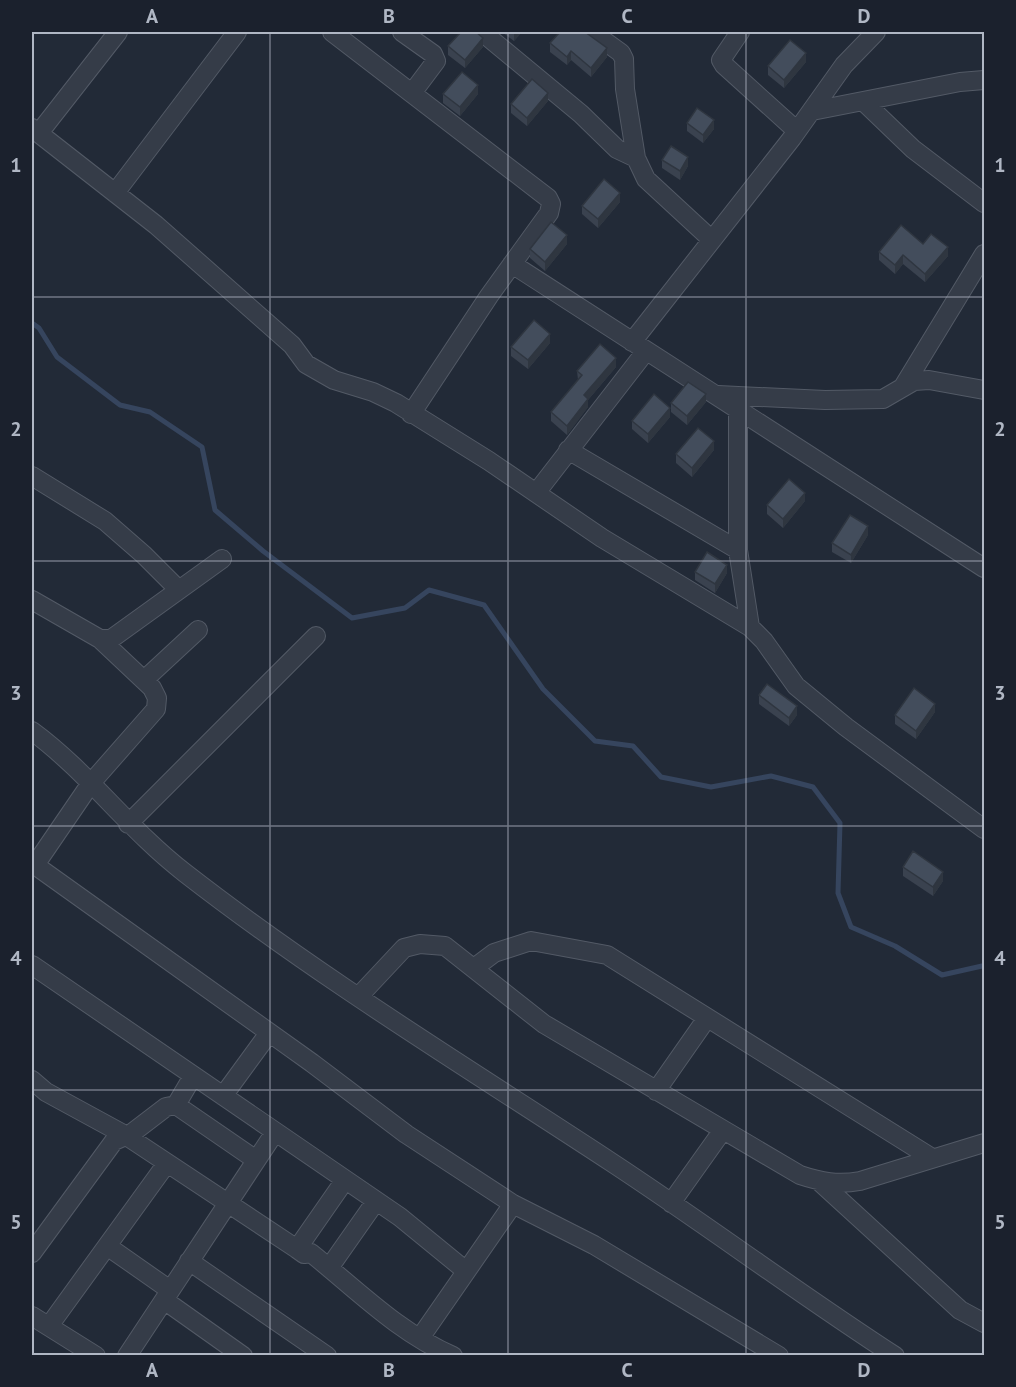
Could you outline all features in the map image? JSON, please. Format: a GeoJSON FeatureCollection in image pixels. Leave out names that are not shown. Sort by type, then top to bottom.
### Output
{"type":"FeatureCollection","features":[{"type":"Feature","properties":{"kind":"street"},"geometry":{"type":"LineString","coordinates":[[118,32],[35,130],[115,193],[259,315],[292,345],[306,364],[334,380],[373,392],[453,437],[603,538],[750,627],[764,641],[796,686],[846,727],[984,829]]}},
{"type":"Feature","properties":{"kind":"street"},"geometry":{"type":"LineString","coordinates":[[115,193],[237,32]]}},
{"type":"Feature","properties":{"kind":"street"},"geometry":{"type":"LineString","coordinates":[[332,32],[548,198],[551,204],[549,213],[411,414]]}},
{"type":"Feature","properties":{"kind":"street"},"geometry":{"type":"LineString","coordinates":[[402,32],[433,54],[436,61],[412,93]]}},
{"type":"Feature","properties":{"kind":"street"},"geometry":{"type":"LineString","coordinates":[[482,32],[581,114],[617,149],[636,158]]}},
{"type":"Feature","properties":{"kind":"street"},"geometry":{"type":"LineString","coordinates":[[592,32],[621,52],[624,59],[625,89],[636,158],[646,179],[712,240]]}},
{"type":"Feature","properties":{"kind":"street"},"geometry":{"type":"LineString","coordinates":[[740,32],[723,55],[724,65],[797,131]]}},
{"type":"Feature","properties":{"kind":"street"},"geometry":{"type":"LineString","coordinates":[[536,493],[712,240],[797,131],[844,65],[876,32]]}},
{"type":"Feature","properties":{"kind":"street"},"geometry":{"type":"LineString","coordinates":[[812,111],[960,82],[983,81]]}},
{"type":"Feature","properties":{"kind":"street"},"geometry":{"type":"LineString","coordinates":[[863,101],[914,149],[984,204]]}},
{"type":"Feature","properties":{"kind":"street"},"geometry":{"type":"LineString","coordinates":[[903,387],[984,254]]}},
{"type":"Feature","properties":{"kind":"street"},"geometry":{"type":"LineString","coordinates":[[512,264],[984,568]]}},
{"type":"Feature","properties":{"kind":"street"},"geometry":{"type":"LineString","coordinates":[[716,394],[825,400],[884,399],[914,381],[929,380],[984,390]]}},
{"type":"Feature","properties":{"kind":"street"},"geometry":{"type":"LineString","coordinates":[[738,408],[738,550],[750,627]]}},
{"type":"Feature","properties":{"kind":"street"},"geometry":{"type":"LineString","coordinates":[[568,450],[738,550]]}},
{"type":"Feature","properties":{"kind":"street"},"geometry":{"type":"LineString","coordinates":[[32,476],[105,521],[144,555],[178,590]]}},
{"type":"Feature","properties":{"kind":"street"},"geometry":{"type":"LineString","coordinates":[[99,639],[111,639],[222,559]]}},
{"type":"Feature","properties":{"kind":"street"},"geometry":{"type":"LineString","coordinates":[[33,603],[99,639],[144,680],[157,698],[156,709],[91,783],[33,864],[406,1134],[513,1204],[594,1245],[779,1356]]}},
{"type":"Feature","properties":{"kind":"street"},"geometry":{"type":"LineString","coordinates":[[144,680],[198,630]]}},
{"type":"Feature","properties":{"kind":"street"},"geometry":{"type":"LineString","coordinates":[[128,824],[316,636]]}},
{"type":"Feature","properties":{"kind":"street"},"geometry":{"type":"LineString","coordinates":[[32,731],[64,755],[128,824],[184,872],[359,996],[671,1203],[895,1356]]}},
{"type":"Feature","properties":{"kind":"street"},"geometry":{"type":"LineString","coordinates":[[474,968],[494,953],[531,941],[607,955],[932,1158]]}},
{"type":"Feature","properties":{"kind":"street"},"geometry":{"type":"LineString","coordinates":[[359,996],[404,948],[420,944],[445,946],[544,1024],[800,1175],[819,1181],[843,1184],[860,1181],[984,1143]]}},
{"type":"Feature","properties":{"kind":"street"},"geometry":{"type":"LineString","coordinates":[[32,965],[376,1201],[466,1271]]}},
{"type":"Feature","properties":{"kind":"street"},"geometry":{"type":"LineString","coordinates":[[656,1090],[707,1018]]}},
{"type":"Feature","properties":{"kind":"street"},"geometry":{"type":"LineString","coordinates":[[223,1096],[269,1033]]}},
{"type":"Feature","properties":{"kind":"street"},"geometry":{"type":"LineString","coordinates":[[176,1105],[194,1076]]}},
{"type":"Feature","properties":{"kind":"street"},"geometry":{"type":"LineString","coordinates":[[32,1080],[46,1092],[125,1135],[304,1254],[311,1253],[387,1316],[453,1356]]}},
{"type":"Feature","properties":{"kind":"street"},"geometry":{"type":"LineString","coordinates":[[32,1253],[114,1141],[132,1133],[166,1107],[176,1105],[256,1160]]}},
{"type":"Feature","properties":{"kind":"street"},"geometry":{"type":"LineString","coordinates":[[671,1203],[723,1130]]}},
{"type":"Feature","properties":{"kind":"street"},"geometry":{"type":"LineString","coordinates":[[127,1356],[275,1132]]}},
{"type":"Feature","properties":{"kind":"street"},"geometry":{"type":"LineString","coordinates":[[49,1326],[167,1163]]}},
{"type":"Feature","properties":{"kind":"street"},"geometry":{"type":"LineString","coordinates":[[297,1249],[345,1180]]}},
{"type":"Feature","properties":{"kind":"street"},"geometry":{"type":"LineString","coordinates":[[819,1181],[960,1310],[984,1323]]}},
{"type":"Feature","properties":{"kind":"street"},"geometry":{"type":"LineString","coordinates":[[329,1268],[376,1201]]}},
{"type":"Feature","properties":{"kind":"street"},"geometry":{"type":"LineString","coordinates":[[420,1338],[513,1204]]}},
{"type":"Feature","properties":{"kind":"street"},"geometry":{"type":"LineString","coordinates":[[107,1246],[243,1356]]}},
{"type":"Feature","properties":{"kind":"street"},"geometry":{"type":"LineString","coordinates":[[189,1261],[327,1356]]}},
{"type":"Feature","properties":{"kind":"street"},"geometry":{"type":"LineString","coordinates":[[32,1316],[96,1356]]}},
{"type":"Feature","properties":{"kind":"building"},"geometry":{"type":"Polygon","coordinates":[[[461,32],[476,32],[483,38],[465,60],[448,46],[461,32]]]}},
{"type":"Feature","properties":{"kind":"building"},"geometry":{"type":"Polygon","coordinates":[[[560,32],[585,32],[607,48],[591,68],[571,51],[567,57],[550,43],[560,32]]]}},
{"type":"Feature","properties":{"kind":"building"},"geometry":{"type":"Polygon","coordinates":[[[790,40],[806,53],[784,80],[768,66],[790,40]]]}},
{"type":"Feature","properties":{"kind":"building"},"geometry":{"type":"Polygon","coordinates":[[[462,72],[478,85],[460,107],[443,94],[462,72]]]}},
{"type":"Feature","properties":{"kind":"building"},"geometry":{"type":"Polygon","coordinates":[[[532,79],[548,93],[527,118],[511,104],[532,79]]]}},
{"type":"Feature","properties":{"kind":"building"},"geometry":{"type":"Polygon","coordinates":[[[697,108],[714,120],[703,135],[687,123],[697,108]]]}},
{"type":"Feature","properties":{"kind":"building"},"geometry":{"type":"Polygon","coordinates":[[[671,146],[688,157],[680,171],[662,160],[671,146]]]}},
{"type":"Feature","properties":{"kind":"building"},"geometry":{"type":"Polygon","coordinates":[[[604,179],[620,193],[598,219],[582,206],[604,179]]]}},
{"type":"Feature","properties":{"kind":"building"},"geometry":{"type":"Polygon","coordinates":[[[551,222],[567,235],[545,262],[530,249],[551,222]]]}},
{"type":"Feature","properties":{"kind":"building"},"geometry":{"type":"Polygon","coordinates":[[[901,225],[923,244],[931,234],[948,247],[925,274],[903,255],[895,265],[879,252],[901,225]]]}},
{"type":"Feature","properties":{"kind":"building"},"geometry":{"type":"Polygon","coordinates":[[[534,320],[550,334],[528,360],[511,347],[534,320]]]}},
{"type":"Feature","properties":{"kind":"building"},"geometry":{"type":"Polygon","coordinates":[[[600,344],[616,358],[584,395],[588,399],[567,426],[551,412],[582,375],[577,371],[600,344]]]}},
{"type":"Feature","properties":{"kind":"building"},"geometry":{"type":"Polygon","coordinates":[[[688,382],[706,394],[687,416],[671,403],[688,382]]]}},
{"type":"Feature","properties":{"kind":"building"},"geometry":{"type":"Polygon","coordinates":[[[654,394],[670,408],[648,434],[632,421],[654,394]]]}},
{"type":"Feature","properties":{"kind":"building"},"geometry":{"type":"Polygon","coordinates":[[[698,428],[714,441],[692,468],[676,454],[698,428]]]}},
{"type":"Feature","properties":{"kind":"building"},"geometry":{"type":"Polygon","coordinates":[[[789,479],[805,493],[783,519],[767,505],[789,479]]]}},
{"type":"Feature","properties":{"kind":"building"},"geometry":{"type":"Polygon","coordinates":[[[850,515],[868,526],[851,555],[832,543],[850,515]]]}},
{"type":"Feature","properties":{"kind":"building"},"geometry":{"type":"Polygon","coordinates":[[[707,552],[727,565],[715,584],[695,572],[707,552]]]}},
{"type":"Feature","properties":{"kind":"building"},"geometry":{"type":"Polygon","coordinates":[[[767,684],[797,706],[789,718],[759,695],[767,684]]]}},
{"type":"Feature","properties":{"kind":"building"},"geometry":{"type":"Polygon","coordinates":[[[914,688],[935,704],[916,731],[895,715],[914,688]]]}},
{"type":"Feature","properties":{"kind":"building"},"geometry":{"type":"Polygon","coordinates":[[[913,851],[943,872],[933,887],[903,867],[913,851]]]}},
{"type":"Feature","properties":{"kind":"waterway"},"geometry":{"type":"LineString","coordinates":[[32,323],[39,328],[57,357],[120,405],[150,412],[202,447],[215,510],[263,551],[352,618],[405,608],[429,590],[484,605],[543,689],[595,741],[633,746],[661,777],[711,787],[771,776],[813,787],[840,823],[838,893],[851,927],[895,946],[942,975],[984,967]]}}]}
